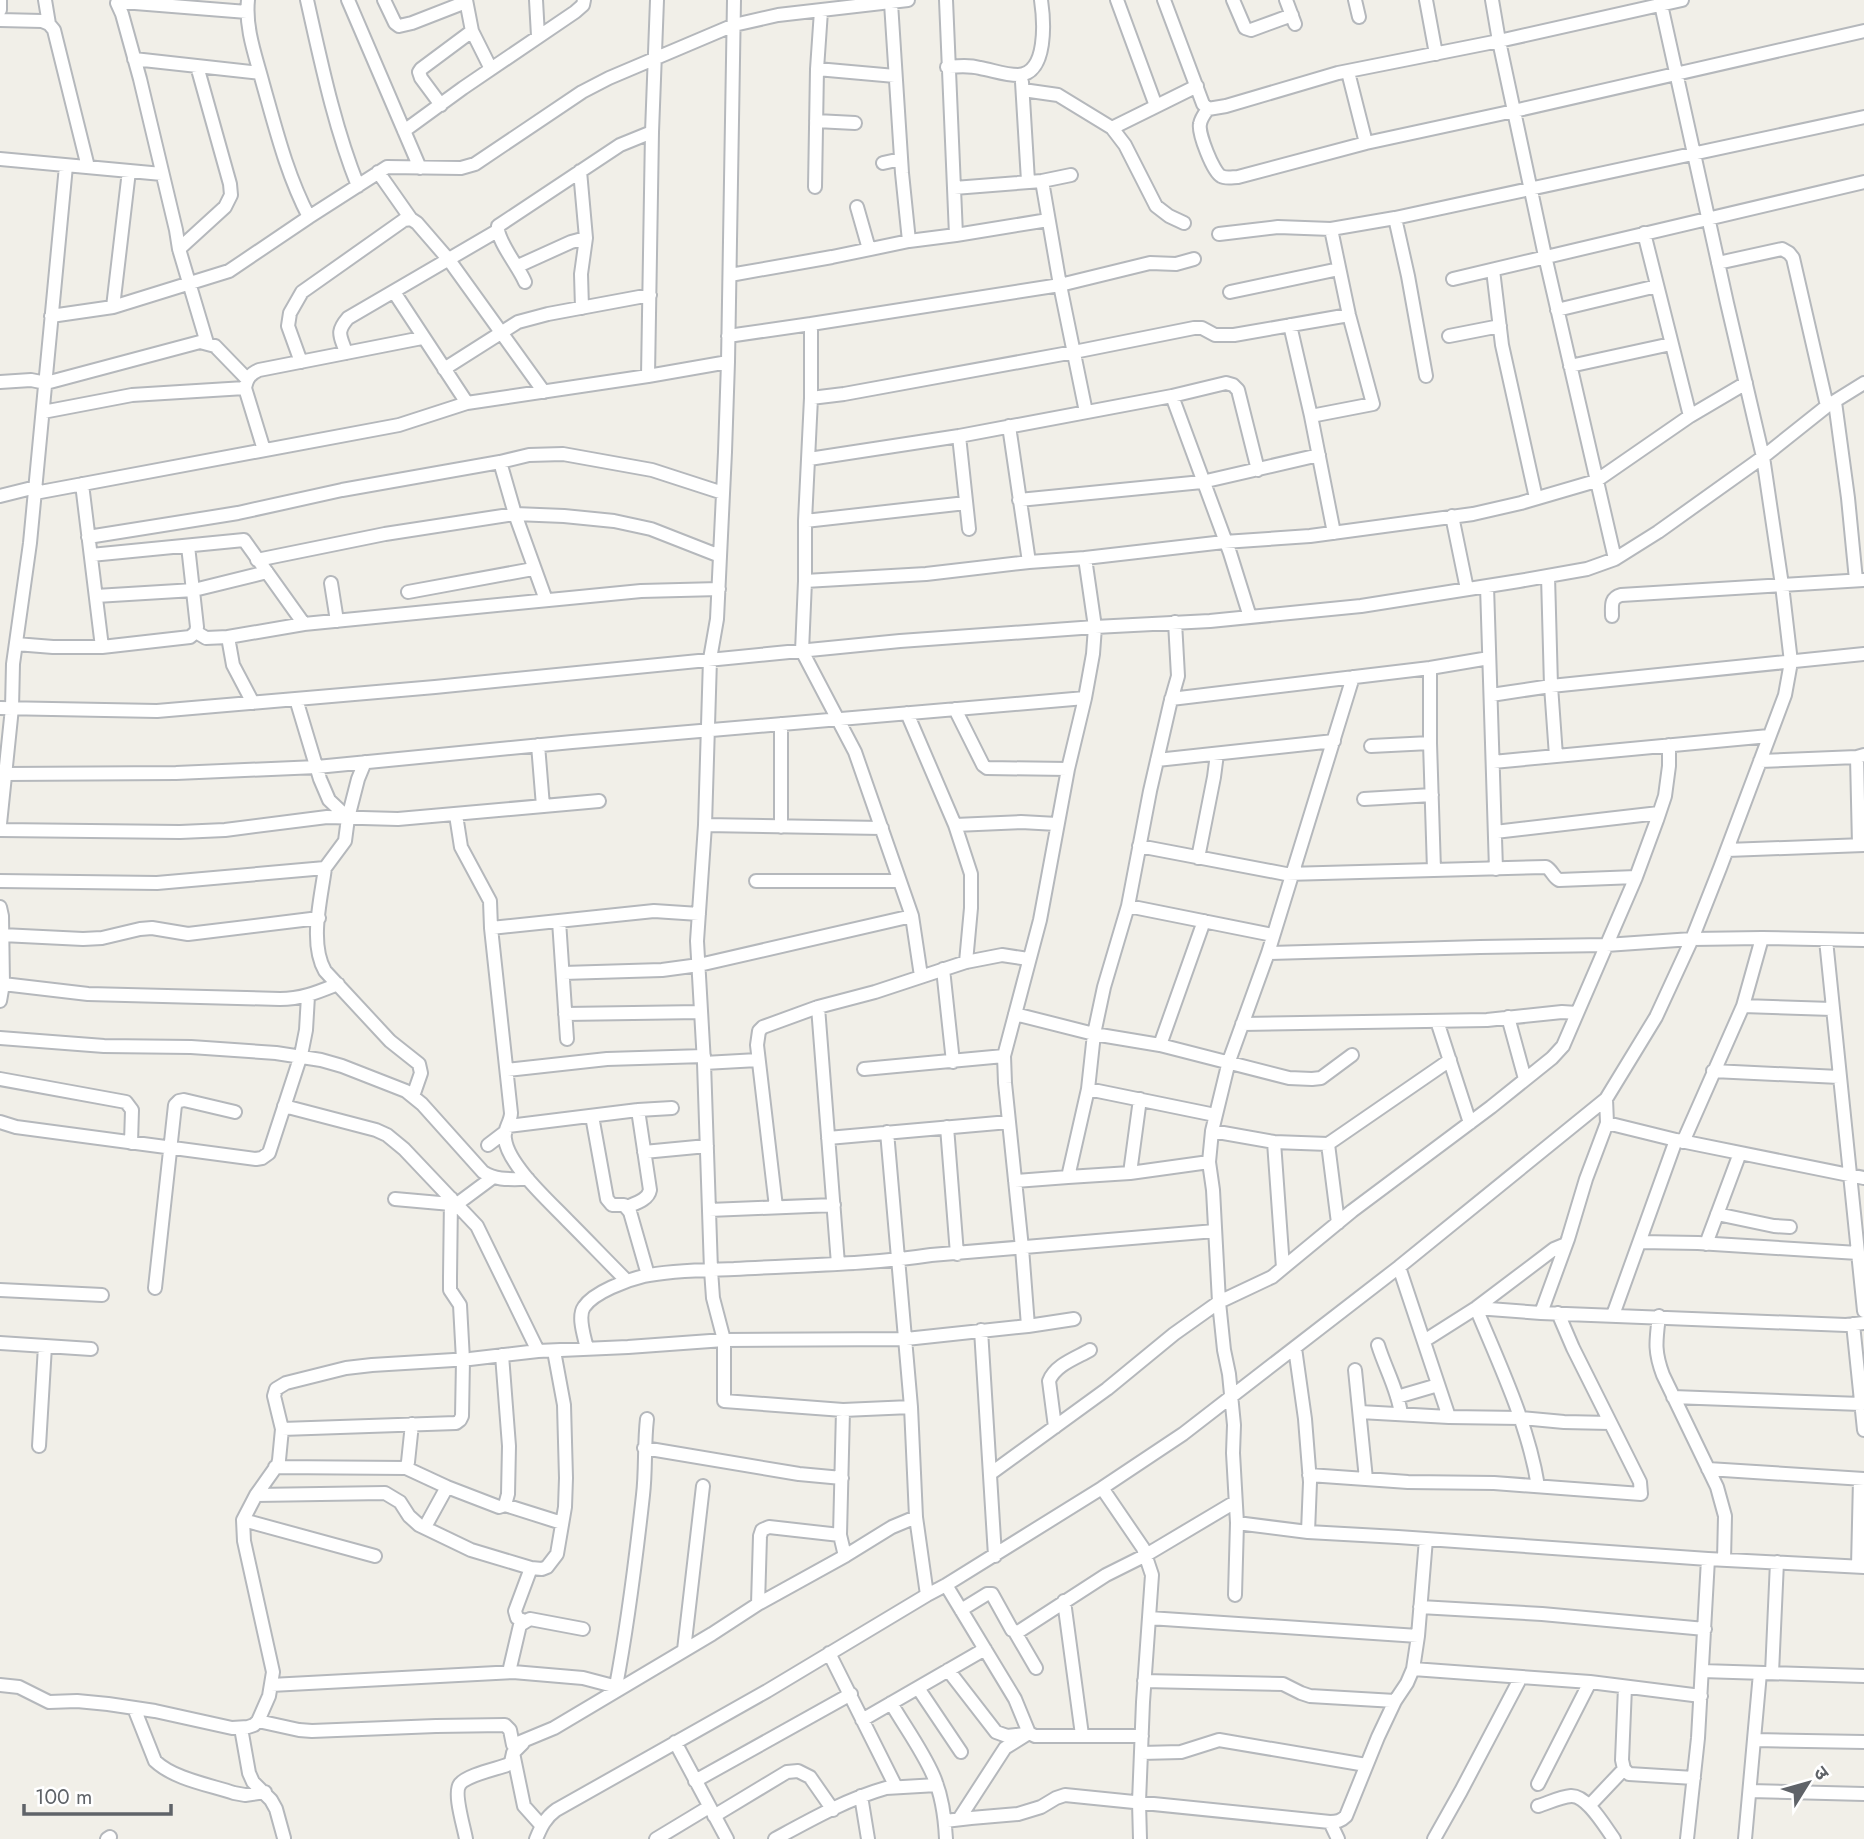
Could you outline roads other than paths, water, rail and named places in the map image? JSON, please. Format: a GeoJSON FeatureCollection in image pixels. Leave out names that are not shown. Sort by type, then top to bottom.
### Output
{"type":"FeatureCollection","features":[{"type":"Feature","properties":{"kind":"street"},"geometry":{"type":"LineString","coordinates":[[0,0],[0,10]]}},
{"type":"Feature","properties":{"kind":"street"},"geometry":{"type":"LineString","coordinates":[[45,0],[48,23]]}},
{"type":"Feature","properties":{"kind":"street"},"geometry":{"type":"LineString","coordinates":[[307,0],[348,162],[358,186]]}},
{"type":"Feature","properties":{"kind":"street"},"geometry":{"type":"LineString","coordinates":[[348,0],[420,168]]}},
{"type":"Feature","properties":{"kind":"street"},"geometry":{"type":"LineString","coordinates":[[384,0],[399,26],[466,1],[472,31],[491,69]]}},
{"type":"Feature","properties":{"kind":"street"},"geometry":{"type":"LineString","coordinates":[[536,0],[538,36]]}},
{"type":"Feature","properties":{"kind":"street"},"geometry":{"type":"LineString","coordinates":[[404,131],[575,12],[583,5],[584,0]]}},
{"type":"Feature","properties":{"kind":"street"},"geometry":{"type":"LineString","coordinates":[[648,376],[657,0]]}},
{"type":"Feature","properties":{"kind":"street"},"geometry":{"type":"LineString","coordinates":[[734,0],[730,275],[723,493],[718,619],[710,659],[705,825],[697,941],[711,1270],[713,1298],[724,1340],[724,1401],[843,1410],[911,1406]]}},
{"type":"Feature","properties":{"kind":"street"},"geometry":{"type":"LineString","coordinates":[[51,316],[113,307],[229,271],[387,167],[461,168],[475,164],[582,92],[734,25],[815,7],[908,0]]}},
{"type":"Feature","properties":{"kind":"street"},"geometry":{"type":"LineString","coordinates":[[946,0],[956,235]]}},
{"type":"Feature","properties":{"kind":"street"},"geometry":{"type":"LineString","coordinates":[[1117,0],[1156,106]]}},
{"type":"Feature","properties":{"kind":"street"},"geometry":{"type":"LineString","coordinates":[[1164,0],[1203,104],[1208,108],[1226,106],[1348,72],[1682,0]]}},
{"type":"Feature","properties":{"kind":"street"},"geometry":{"type":"LineString","coordinates":[[1233,0],[1247,30],[1293,19],[1286,0]]}},
{"type":"Feature","properties":{"kind":"street"},"geometry":{"type":"LineString","coordinates":[[1355,0],[1359,17]]}},
{"type":"Feature","properties":{"kind":"street"},"geometry":{"type":"LineString","coordinates":[[1426,0],[1436,54]]}},
{"type":"Feature","properties":{"kind":"street"},"geometry":{"type":"LineString","coordinates":[[1492,0],[1545,256],[1615,559]]}},
{"type":"Feature","properties":{"kind":"street"},"geometry":{"type":"LineString","coordinates":[[947,67],[971,66],[1021,75],[1029,72],[1035,66],[1041,50],[1043,1]]}},
{"type":"Feature","properties":{"kind":"street"},"geometry":{"type":"LineString","coordinates":[[207,343],[179,249],[134,59],[117,3],[248,6],[248,29],[279,141],[295,190],[309,217]]}},
{"type":"Feature","properties":{"kind":"street"},"geometry":{"type":"LineString","coordinates":[[891,3],[909,241]]}},
{"type":"Feature","properties":{"kind":"street"},"geometry":{"type":"LineString","coordinates":[[536,1839],[541,1825],[556,1810],[767,1691],[995,1556],[1182,1434],[1399,1267],[1606,1099],[1656,1017],[1692,939],[1785,695],[1791,662],[1763,457],[1661,3]]}},
{"type":"Feature","properties":{"kind":"street"},"geometry":{"type":"LineString","coordinates":[[815,7],[815,187]]}},
{"type":"Feature","properties":{"kind":"street"},"geometry":{"type":"LineString","coordinates":[[0,20],[42,21],[54,30],[88,167]]}},
{"type":"Feature","properties":{"kind":"street"},"geometry":{"type":"LineString","coordinates":[[441,104],[419,72],[472,31]]}},
{"type":"Feature","properties":{"kind":"street"},"geometry":{"type":"LineString","coordinates":[[1208,108],[1199,128],[1213,169],[1223,177],[1238,177],[1366,143],[1864,31]]}},
{"type":"Feature","properties":{"kind":"street"},"geometry":{"type":"LineString","coordinates":[[134,59],[260,73]]}},
{"type":"Feature","properties":{"kind":"street"},"geometry":{"type":"LineString","coordinates":[[179,249],[225,207],[231,195],[197,66]]}},
{"type":"Feature","properties":{"kind":"street"},"geometry":{"type":"LineString","coordinates":[[817,69],[895,76]]}},
{"type":"Feature","properties":{"kind":"street"},"geometry":{"type":"LineString","coordinates":[[1348,72],[1366,143]]}},
{"type":"Feature","properties":{"kind":"street"},"geometry":{"type":"LineString","coordinates":[[1021,75],[1028,181]]}},
{"type":"Feature","properties":{"kind":"street"},"geometry":{"type":"LineString","coordinates":[[1112,128],[1197,86]]}},
{"type":"Feature","properties":{"kind":"street"},"geometry":{"type":"LineString","coordinates":[[1023,90],[1058,95],[1112,128],[1119,135],[1156,206],[1184,223]]}},
{"type":"Feature","properties":{"kind":"street"},"geometry":{"type":"LineString","coordinates":[[1219,234],[1278,227],[1331,229],[1395,218],[1864,117]]}},
{"type":"Feature","properties":{"kind":"street"},"geometry":{"type":"LineString","coordinates":[[816,121],[855,123]]}},
{"type":"Feature","properties":{"kind":"street"},"geometry":{"type":"LineString","coordinates":[[345,353],[339,331],[348,318],[497,231],[504,221],[620,145],[652,132]]}},
{"type":"Feature","properties":{"kind":"street"},"geometry":{"type":"LineString","coordinates":[[0,159],[162,174]]}},
{"type":"Feature","properties":{"kind":"street"},"geometry":{"type":"LineString","coordinates":[[883,163],[901,159]]}},
{"type":"Feature","properties":{"kind":"street"},"geometry":{"type":"LineString","coordinates":[[0,824],[5,774],[6,708],[30,542],[66,166]]}},
{"type":"Feature","properties":{"kind":"street"},"geometry":{"type":"LineString","coordinates":[[113,307],[129,171]]}},
{"type":"Feature","properties":{"kind":"street"},"geometry":{"type":"LineString","coordinates":[[378,172],[411,219],[449,260],[544,392]]}},
{"type":"Feature","properties":{"kind":"street"},"geometry":{"type":"LineString","coordinates":[[580,172],[586,238],[582,308]]}},
{"type":"Feature","properties":{"kind":"street"},"geometry":{"type":"LineString","coordinates":[[954,188],[1042,181],[1071,175]]}},
{"type":"Feature","properties":{"kind":"street"},"geometry":{"type":"LineString","coordinates":[[1042,181],[1086,412]]}},
{"type":"Feature","properties":{"kind":"street"},"geometry":{"type":"LineString","coordinates":[[1453,279],[1864,182]]}},
{"type":"Feature","properties":{"kind":"street"},"geometry":{"type":"LineString","coordinates":[[857,207],[869,249]]}},
{"type":"Feature","properties":{"kind":"street"},"geometry":{"type":"LineString","coordinates":[[1395,218],[1426,376]]}},
{"type":"Feature","properties":{"kind":"street"},"geometry":{"type":"LineString","coordinates":[[301,362],[287,320],[302,292],[404,220],[411,219]]}},
{"type":"Feature","properties":{"kind":"street"},"geometry":{"type":"LineString","coordinates":[[730,275],[909,241],[1048,220]]}},
{"type":"Feature","properties":{"kind":"street"},"geometry":{"type":"LineString","coordinates":[[1311,416],[1373,404],[1349,315],[1331,229]]}},
{"type":"Feature","properties":{"kind":"street"},"geometry":{"type":"LineString","coordinates":[[497,231],[525,282]]}},
{"type":"Feature","properties":{"kind":"street"},"geometry":{"type":"LineString","coordinates":[[1644,233],[1690,416]]}},
{"type":"Feature","properties":{"kind":"street"},"geometry":{"type":"LineString","coordinates":[[518,266],[586,238]]}},
{"type":"Feature","properties":{"kind":"street"},"geometry":{"type":"LineString","coordinates":[[1612,616],[1612,600],[1621,595],[1860,580],[1831,404],[1793,258],[1782,249],[1718,263]]}},
{"type":"Feature","properties":{"kind":"street"},"geometry":{"type":"LineString","coordinates":[[728,336],[1060,285],[1150,264],[1176,264],[1195,259]]}},
{"type":"Feature","properties":{"kind":"street"},"geometry":{"type":"LineString","coordinates":[[1230,292],[1339,270]]}},
{"type":"Feature","properties":{"kind":"street"},"geometry":{"type":"LineString","coordinates":[[1493,270],[1502,345],[1536,498]]}},
{"type":"Feature","properties":{"kind":"street"},"geometry":{"type":"LineString","coordinates":[[1558,310],[1657,286]]}},
{"type":"Feature","properties":{"kind":"street"},"geometry":{"type":"LineString","coordinates":[[394,292],[467,403]]}},
{"type":"Feature","properties":{"kind":"street"},"geometry":{"type":"LineString","coordinates":[[444,369],[518,322],[650,295]]}},
{"type":"Feature","properties":{"kind":"street"},"geometry":{"type":"LineString","coordinates":[[811,398],[1195,328],[1223,335],[1349,315]]}},
{"type":"Feature","properties":{"kind":"street"},"geometry":{"type":"LineString","coordinates":[[811,324],[802,651],[855,752],[912,916],[921,976]]}},
{"type":"Feature","properties":{"kind":"street"},"geometry":{"type":"LineString","coordinates":[[1290,325],[1334,533]]}},
{"type":"Feature","properties":{"kind":"street"},"geometry":{"type":"LineString","coordinates":[[1449,336],[1500,326]]}},
{"type":"Feature","properties":{"kind":"street"},"geometry":{"type":"LineString","coordinates":[[43,412],[132,394],[246,383],[259,370],[422,338]]}},
{"type":"Feature","properties":{"kind":"street"},"geometry":{"type":"LineString","coordinates":[[0,382],[31,380],[46,383],[200,342],[207,343],[215,346],[246,383],[264,450]]}},
{"type":"Feature","properties":{"kind":"street"},"geometry":{"type":"LineString","coordinates":[[1570,366],[1671,344]]}},
{"type":"Feature","properties":{"kind":"street"},"geometry":{"type":"LineString","coordinates":[[0,496],[82,484],[399,425],[467,403],[728,362]]}},
{"type":"Feature","properties":{"kind":"street"},"geometry":{"type":"LineString","coordinates":[[809,458],[959,436],[1172,396],[1226,383],[1238,390],[1258,470]]}},
{"type":"Feature","properties":{"kind":"street"},"geometry":{"type":"LineString","coordinates":[[805,581],[926,574],[1334,533],[1473,514],[1596,481],[1690,416],[1745,383]]}},
{"type":"Feature","properties":{"kind":"street"},"geometry":{"type":"LineString","coordinates":[[6,708],[157,711],[253,703],[900,641],[1210,621],[1361,606],[1548,576],[1587,569],[1615,559],[1658,532],[1763,457],[1831,404],[1864,383]]}},
{"type":"Feature","properties":{"kind":"street"},"geometry":{"type":"LineString","coordinates":[[1172,396],[1250,617]]}},
{"type":"Feature","properties":{"kind":"street"},"geometry":{"type":"LineString","coordinates":[[1009,426],[1029,562]]}},
{"type":"Feature","properties":{"kind":"street"},"geometry":{"type":"LineString","coordinates":[[959,436],[969,529]]}},
{"type":"Feature","properties":{"kind":"street"},"geometry":{"type":"LineString","coordinates":[[88,537],[238,513],[342,490],[500,463],[529,455],[563,454],[652,470],[723,493]]}},
{"type":"Feature","properties":{"kind":"street"},"geometry":{"type":"LineString","coordinates":[[1019,500],[1202,482],[1319,455]]}},
{"type":"Feature","properties":{"kind":"street"},"geometry":{"type":"LineString","coordinates":[[500,463],[533,569],[546,600]]}},
{"type":"Feature","properties":{"kind":"street"},"geometry":{"type":"LineString","coordinates":[[82,484],[102,647]]}},
{"type":"Feature","properties":{"kind":"street"},"geometry":{"type":"LineString","coordinates":[[805,521],[966,503]]}},
{"type":"Feature","properties":{"kind":"street"},"geometry":{"type":"LineString","coordinates":[[257,560],[385,534],[515,514],[614,520],[651,528],[720,556]]}},
{"type":"Feature","properties":{"kind":"street"},"geometry":{"type":"LineString","coordinates":[[1452,516],[1467,589]]}},
{"type":"Feature","properties":{"kind":"street"},"geometry":{"type":"LineString","coordinates":[[91,555],[244,540],[304,624]]}},
{"type":"Feature","properties":{"kind":"street"},"geometry":{"type":"LineString","coordinates":[[16,644],[102,647],[190,637],[196,632],[197,626],[188,546]]}},
{"type":"Feature","properties":{"kind":"street"},"geometry":{"type":"LineString","coordinates":[[1028,1326],[1004,1056],[1040,920],[1093,654],[1094,627],[1085,558]]}},
{"type":"Feature","properties":{"kind":"street"},"geometry":{"type":"LineString","coordinates":[[408,592],[533,569]]}},
{"type":"Feature","properties":{"kind":"street"},"geometry":{"type":"LineString","coordinates":[[96,596],[194,590],[267,572]]}},
{"type":"Feature","properties":{"kind":"street"},"geometry":{"type":"LineString","coordinates":[[1548,576],[1556,756]]}},
{"type":"Feature","properties":{"kind":"street"},"geometry":{"type":"LineString","coordinates":[[331,583],[337,621]]}},
{"type":"Feature","properties":{"kind":"street"},"geometry":{"type":"LineString","coordinates":[[1487,586],[1496,869]]}},
{"type":"Feature","properties":{"kind":"street"},"geometry":{"type":"LineString","coordinates":[[196,632],[206,638],[228,637],[304,624],[546,600],[641,591],[719,589]]}},
{"type":"Feature","properties":{"kind":"street"},"geometry":{"type":"LineString","coordinates":[[1068,1177],[1088,1089],[1094,1034],[1104,987],[1128,906],[1157,760],[1178,676],[1175,622]]}},
{"type":"Feature","properties":{"kind":"street"},"geometry":{"type":"LineString","coordinates":[[228,637],[233,665],[253,703]]}},
{"type":"Feature","properties":{"kind":"street"},"geometry":{"type":"LineString","coordinates":[[1491,695],[1551,686],[1864,656]]}},
{"type":"Feature","properties":{"kind":"street"},"geometry":{"type":"LineString","coordinates":[[1171,699],[1430,668],[1489,658]]}},
{"type":"Feature","properties":{"kind":"street"},"geometry":{"type":"LineString","coordinates":[[1430,668],[1434,870]]}},
{"type":"Feature","properties":{"kind":"street"},"geometry":{"type":"LineString","coordinates":[[1235,1595],[1237,1523],[1234,1425],[1219,1302],[1209,1162],[1212,1131],[1229,1061],[1268,953],[1353,677]]}},
{"type":"Feature","properties":{"kind":"street"},"geometry":{"type":"LineString","coordinates":[[5,774],[176,773],[317,767],[538,745],[1085,698]]}},
{"type":"Feature","properties":{"kind":"street"},"geometry":{"type":"LineString","coordinates":[[296,699],[329,800],[348,818]]}},
{"type":"Feature","properties":{"kind":"street"},"geometry":{"type":"LineString","coordinates":[[955,709],[987,768],[1068,769]]}},
{"type":"Feature","properties":{"kind":"street"},"geometry":{"type":"LineString","coordinates":[[907,713],[955,825],[971,874],[966,962]]}},
{"type":"Feature","properties":{"kind":"street"},"geometry":{"type":"LineString","coordinates":[[781,724],[781,827]]}},
{"type":"Feature","properties":{"kind":"street"},"geometry":{"type":"LineString","coordinates":[[1493,762],[1769,736]]}},
{"type":"Feature","properties":{"kind":"street"},"geometry":{"type":"LineString","coordinates":[[1157,760],[1334,741]]}},
{"type":"Feature","properties":{"kind":"street"},"geometry":{"type":"LineString","coordinates":[[1371,746],[1430,743]]}},
{"type":"Feature","properties":{"kind":"street"},"geometry":{"type":"LineString","coordinates":[[538,745],[543,806]]}},
{"type":"Feature","properties":{"kind":"street"},"geometry":{"type":"LineString","coordinates":[[990,1474],[1107,1389],[1174,1334],[1219,1302],[1272,1277],[1552,1058],[1563,1046],[1636,877],[1665,796],[1669,746]]}},
{"type":"Feature","properties":{"kind":"street"},"geometry":{"type":"LineString","coordinates":[[1198,858],[1217,754]]}},
{"type":"Feature","properties":{"kind":"street"},"geometry":{"type":"LineString","coordinates":[[1727,850],[1862,845],[1861,755],[1760,761]]}},
{"type":"Feature","properties":{"kind":"street"},"geometry":{"type":"LineString","coordinates":[[365,762],[348,818],[345,841],[325,868],[316,944],[321,963],[338,984],[390,1041],[419,1064],[421,1073],[413,1096]]}},
{"type":"Feature","properties":{"kind":"street"},"geometry":{"type":"LineString","coordinates":[[1364,799],[1432,795]]}},
{"type":"Feature","properties":{"kind":"street"},"geometry":{"type":"LineString","coordinates":[[0,830],[225,830],[327,817],[398,819],[599,801]]}},
{"type":"Feature","properties":{"kind":"street"},"geometry":{"type":"LineString","coordinates":[[1494,832],[1659,813]]}},
{"type":"Feature","properties":{"kind":"street"},"geometry":{"type":"LineString","coordinates":[[456,815],[461,847],[489,901],[511,1113],[505,1141],[511,1156],[528,1179],[626,1280]]}},
{"type":"Feature","properties":{"kind":"street"},"geometry":{"type":"LineString","coordinates":[[955,825],[1021,822],[1057,824]]}},
{"type":"Feature","properties":{"kind":"street"},"geometry":{"type":"LineString","coordinates":[[705,825],[882,828]]}},
{"type":"Feature","properties":{"kind":"street"},"geometry":{"type":"LineString","coordinates":[[1139,846],[1292,874],[1546,867],[1559,880],[1636,877]]}},
{"type":"Feature","properties":{"kind":"street"},"geometry":{"type":"LineString","coordinates":[[0,881],[157,883],[325,868]]}},
{"type":"Feature","properties":{"kind":"street"},"geometry":{"type":"LineString","coordinates":[[756,881],[898,881]]}},
{"type":"Feature","properties":{"kind":"street"},"geometry":{"type":"LineString","coordinates":[[1128,906],[1273,935]]}},
{"type":"Feature","properties":{"kind":"street"},"geometry":{"type":"LineString","coordinates":[[0,907],[3,984],[0,1001]]}},
{"type":"Feature","properties":{"kind":"street"},"geometry":{"type":"LineString","coordinates":[[491,928],[654,911],[699,914]]}},
{"type":"Feature","properties":{"kind":"street"},"geometry":{"type":"LineString","coordinates":[[563,973],[662,970],[699,965],[912,916]]}},
{"type":"Feature","properties":{"kind":"street"},"geometry":{"type":"LineString","coordinates":[[2,935],[83,939],[152,928],[188,934],[319,918]]}},
{"type":"Feature","properties":{"kind":"street"},"geometry":{"type":"LineString","coordinates":[[559,921],[567,1038]]}},
{"type":"Feature","properties":{"kind":"street"},"geometry":{"type":"LineString","coordinates":[[1160,1045],[1204,921]]}},
{"type":"Feature","properties":{"kind":"street"},"geometry":{"type":"LineString","coordinates":[[1613,1315],[1679,1141],[1743,1006],[1762,938]]}},
{"type":"Feature","properties":{"kind":"street"},"geometry":{"type":"LineString","coordinates":[[1268,953],[1606,945],[1692,939],[1864,940]]}},
{"type":"Feature","properties":{"kind":"street"},"geometry":{"type":"LineString","coordinates":[[1826,940],[1864,1311]]}},
{"type":"Feature","properties":{"kind":"street"},"geometry":{"type":"LineString","coordinates":[[776,1207],[758,1060],[759,1031],[763,1027],[818,1007],[875,992],[966,962],[1002,955],[1028,959]]}},
{"type":"Feature","properties":{"kind":"street"},"geometry":{"type":"LineString","coordinates":[[943,969],[953,1062]]}},
{"type":"Feature","properties":{"kind":"street"},"geometry":{"type":"LineString","coordinates":[[3,984],[88,993],[296,999],[338,984]]}},
{"type":"Feature","properties":{"kind":"street"},"geometry":{"type":"LineString","coordinates":[[0,1122],[16,1127],[171,1149],[262,1158],[269,1153],[301,1055],[308,996]]}},
{"type":"Feature","properties":{"kind":"street"},"geometry":{"type":"LineString","coordinates":[[1743,1006],[1832,1009]]}},
{"type":"Feature","properties":{"kind":"street"},"geometry":{"type":"LineString","coordinates":[[818,1007],[838,1264]]}},
{"type":"Feature","properties":{"kind":"street"},"geometry":{"type":"LineString","coordinates":[[565,1014],[701,1012]]}},
{"type":"Feature","properties":{"kind":"street"},"geometry":{"type":"LineString","coordinates":[[1242,1024],[1437,1021],[1577,1013]]}},
{"type":"Feature","properties":{"kind":"street"},"geometry":{"type":"LineString","coordinates":[[1015,1014],[1094,1034],[1160,1045],[1229,1061],[1289,1078],[1321,1077],[1352,1055]]}},
{"type":"Feature","properties":{"kind":"street"},"geometry":{"type":"LineString","coordinates":[[1508,1017],[1525,1079]]}},
{"type":"Feature","properties":{"kind":"street"},"geometry":{"type":"LineString","coordinates":[[1437,1021],[1470,1123]]}},
{"type":"Feature","properties":{"kind":"street"},"geometry":{"type":"LineString","coordinates":[[0,1038],[104,1046],[191,1047],[301,1055],[342,1066],[406,1091],[483,1172],[492,1178],[528,1179]]}},
{"type":"Feature","properties":{"kind":"street"},"geometry":{"type":"LineString","coordinates":[[863,1069],[1004,1056]]}},
{"type":"Feature","properties":{"kind":"street"},"geometry":{"type":"LineString","coordinates":[[507,1070],[607,1059],[758,1060]]}},
{"type":"Feature","properties":{"kind":"street"},"geometry":{"type":"LineString","coordinates":[[1212,1131],[1274,1142],[1328,1144],[1450,1060]]}},
{"type":"Feature","properties":{"kind":"street"},"geometry":{"type":"LineString","coordinates":[[1713,1071],[1839,1077]]}},
{"type":"Feature","properties":{"kind":"street"},"geometry":{"type":"LineString","coordinates":[[0,1079],[126,1102],[132,1110],[131,1143]]}},
{"type":"Feature","properties":{"kind":"street"},"geometry":{"type":"LineString","coordinates":[[1088,1089],[1215,1115]]}},
{"type":"Feature","properties":{"kind":"street"},"geometry":{"type":"LineString","coordinates":[[1541,1313],[1607,1123],[1606,1099]]}},
{"type":"Feature","properties":{"kind":"street"},"geometry":{"type":"LineString","coordinates":[[155,1288],[175,1105],[184,1100],[235,1112]]}},
{"type":"Feature","properties":{"kind":"street"},"geometry":{"type":"LineString","coordinates":[[1130,1173],[1140,1100]]}},
{"type":"Feature","properties":{"kind":"street"},"geometry":{"type":"LineString","coordinates":[[284,1106],[387,1135],[477,1226],[538,1351]]}},
{"type":"Feature","properties":{"kind":"street"},"geometry":{"type":"LineString","coordinates":[[488,1145],[506,1129],[638,1110],[672,1108]]}},
{"type":"Feature","properties":{"kind":"street"},"geometry":{"type":"LineString","coordinates":[[627,1207],[649,1195],[650,1190],[638,1110]]}},
{"type":"Feature","properties":{"kind":"street"},"geometry":{"type":"LineString","coordinates":[[592,1116],[607,1199],[612,1205],[624,1205],[630,1212],[648,1275]]}},
{"type":"Feature","properties":{"kind":"street"},"geometry":{"type":"LineString","coordinates":[[828,1138],[1009,1122]]}},
{"type":"Feature","properties":{"kind":"street"},"geometry":{"type":"LineString","coordinates":[[1607,1123],[1679,1141],[1864,1178]]}},
{"type":"Feature","properties":{"kind":"street"},"geometry":{"type":"LineString","coordinates":[[947,1127],[957,1254]]}},
{"type":"Feature","properties":{"kind":"street"},"geometry":{"type":"LineString","coordinates":[[887,1132],[906,1339],[916,1517],[926,1595]]}},
{"type":"Feature","properties":{"kind":"street"},"geometry":{"type":"LineString","coordinates":[[1274,1142],[1283,1268]]}},
{"type":"Feature","properties":{"kind":"street"},"geometry":{"type":"LineString","coordinates":[[1328,1144],[1338,1223]]}},
{"type":"Feature","properties":{"kind":"street"},"geometry":{"type":"LineString","coordinates":[[644,1152],[707,1146]]}},
{"type":"Feature","properties":{"kind":"street"},"geometry":{"type":"LineString","coordinates":[[1706,1244],[1740,1153]]}},
{"type":"Feature","properties":{"kind":"street"},"geometry":{"type":"LineString","coordinates":[[1015,1181],[1130,1173],[1209,1162]]}},
{"type":"Feature","properties":{"kind":"street"},"geometry":{"type":"LineString","coordinates":[[395,1199],[453,1202],[492,1178]]}},
{"type":"Feature","properties":{"kind":"street"},"geometry":{"type":"LineString","coordinates":[[282,1429],[456,1423],[460,1420],[463,1360],[460,1305],[450,1290],[453,1202]]}},
{"type":"Feature","properties":{"kind":"street"},"geometry":{"type":"LineString","coordinates":[[709,1210],[834,1205]]}},
{"type":"Feature","properties":{"kind":"street"},"geometry":{"type":"LineString","coordinates":[[1717,1214],[1790,1227]]}},
{"type":"Feature","properties":{"kind":"street"},"geometry":{"type":"LineString","coordinates":[[587,1349],[581,1316],[583,1308],[595,1297],[626,1280],[648,1275],[898,1261],[1215,1231]]}},
{"type":"Feature","properties":{"kind":"street"},"geometry":{"type":"LineString","coordinates":[[1640,1242],[1858,1253]]}},
{"type":"Feature","properties":{"kind":"street"},"geometry":{"type":"LineString","coordinates":[[1423,1341],[1476,1308],[1553,1249],[1566,1244]]}},
{"type":"Feature","properties":{"kind":"street"},"geometry":{"type":"LineString","coordinates":[[1399,1267],[1449,1417]]}},
{"type":"Feature","properties":{"kind":"street"},"geometry":{"type":"LineString","coordinates":[[0,1290],[102,1295]]}},
{"type":"Feature","properties":{"kind":"street"},"geometry":{"type":"LineString","coordinates":[[1476,1308],[1541,1313],[1858,1324],[1864,1430]]}},
{"type":"Feature","properties":{"kind":"street"},"geometry":{"type":"LineString","coordinates":[[1476,1308],[1521,1418],[1538,1486]]}},
{"type":"Feature","properties":{"kind":"street"},"geometry":{"type":"LineString","coordinates":[[1309,1475],[1408,1482],[1494,1482],[1641,1494],[1640,1482],[1558,1313]]}},
{"type":"Feature","properties":{"kind":"street"},"geometry":{"type":"LineString","coordinates":[[1659,1316],[1657,1359],[1717,1487],[1726,1516],[1724,1560]]}},
{"type":"Feature","properties":{"kind":"street"},"geometry":{"type":"LineString","coordinates":[[0,1685],[19,1686],[49,1702],[87,1702],[134,1708],[232,1728],[254,1725],[258,1721],[269,1696],[273,1672],[244,1541],[243,1520],[256,1494],[279,1460],[282,1429],[274,1396],[276,1389],[286,1383],[346,1368],[463,1360],[538,1351],[724,1340],[906,1339],[1074,1319]]}},
{"type":"Feature","properties":{"kind":"street"},"geometry":{"type":"LineString","coordinates":[[982,1330],[995,1556]]}},
{"type":"Feature","properties":{"kind":"street"},"geometry":{"type":"LineString","coordinates":[[0,1343],[91,1349]]}},
{"type":"Feature","properties":{"kind":"street"},"geometry":{"type":"LineString","coordinates":[[1378,1345],[1401,1415]]}},
{"type":"Feature","properties":{"kind":"street"},"geometry":{"type":"LineString","coordinates":[[39,1446],[45,1346]]}},
{"type":"Feature","properties":{"kind":"street"},"geometry":{"type":"LineString","coordinates":[[1295,1348],[1306,1419],[1308,1532]]}},
{"type":"Feature","properties":{"kind":"street"},"geometry":{"type":"LineString","coordinates":[[1055,1427],[1049,1381],[1052,1374],[1090,1350]]}},
{"type":"Feature","properties":{"kind":"street"},"geometry":{"type":"LineString","coordinates":[[256,1494],[385,1493],[425,1527],[471,1549],[542,1569],[552,1562],[557,1554],[565,1507],[564,1405],[554,1351]]}},
{"type":"Feature","properties":{"kind":"street"},"geometry":{"type":"LineString","coordinates":[[502,1355],[509,1446],[508,1494],[505,1505]]}},
{"type":"Feature","properties":{"kind":"street"},"geometry":{"type":"LineString","coordinates":[[1355,1370],[1366,1479]]}},
{"type":"Feature","properties":{"kind":"street"},"geometry":{"type":"LineString","coordinates":[[1397,1397],[1438,1385]]}},
{"type":"Feature","properties":{"kind":"street"},"geometry":{"type":"LineString","coordinates":[[1673,1397],[1861,1404]]}},
{"type":"Feature","properties":{"kind":"street"},"geometry":{"type":"LineString","coordinates":[[843,1410],[840,1535],[845,1556]]}},
{"type":"Feature","properties":{"kind":"street"},"geometry":{"type":"LineString","coordinates":[[1360,1412],[1610,1423]]}},
{"type":"Feature","properties":{"kind":"street"},"geometry":{"type":"LineString","coordinates":[[619,1687],[643,1491],[647,1419]]}},
{"type":"Feature","properties":{"kind":"street"},"geometry":{"type":"LineString","coordinates":[[406,1468],[412,1424]]}},
{"type":"Feature","properties":{"kind":"street"},"geometry":{"type":"LineString","coordinates":[[644,1448],[799,1474],[842,1478]]}},
{"type":"Feature","properties":{"kind":"street"},"geometry":{"type":"LineString","coordinates":[[275,1467],[406,1468],[499,1507],[505,1505],[562,1523]]}},
{"type":"Feature","properties":{"kind":"street"},"geometry":{"type":"LineString","coordinates":[[345,1468],[346,1493]]}},
{"type":"Feature","properties":{"kind":"street"},"geometry":{"type":"LineString","coordinates":[[1237,1523],[1308,1532],[1861,1567],[1862,1479],[1709,1469]]}},
{"type":"Feature","properties":{"kind":"street"},"geometry":{"type":"LineString","coordinates":[[684,1650],[703,1486]]}},
{"type":"Feature","properties":{"kind":"street"},"geometry":{"type":"LineString","coordinates":[[425,1527],[447,1487]]}},
{"type":"Feature","properties":{"kind":"street"},"geometry":{"type":"LineString","coordinates":[[1102,1488],[1146,1555],[1152,1575],[1144,1681],[1140,1839]]}},
{"type":"Feature","properties":{"kind":"street"},"geometry":{"type":"LineString","coordinates":[[1015,1632],[1106,1575],[1146,1555],[1235,1502]]}},
{"type":"Feature","properties":{"kind":"street"},"geometry":{"type":"LineString","coordinates":[[258,1721],[299,1731],[505,1725],[510,1730],[513,1745],[554,1728],[758,1604],[892,1527],[916,1517]]}},
{"type":"Feature","properties":{"kind":"street"},"geometry":{"type":"LineString","coordinates":[[243,1520],[375,1556]]}},
{"type":"Feature","properties":{"kind":"street"},"geometry":{"type":"LineString","coordinates":[[758,1604],[762,1531],[769,1527],[840,1535]]}},
{"type":"Feature","properties":{"kind":"street"},"geometry":{"type":"LineString","coordinates":[[945,1821],[1018,1814],[1065,1796],[1336,1822],[1346,1816],[1395,1701],[1407,1684],[1413,1669],[1426,1539]]}},
{"type":"Feature","properties":{"kind":"street"},"geometry":{"type":"LineString","coordinates":[[1687,1839],[1701,1696],[1708,1559]]}},
{"type":"Feature","properties":{"kind":"street"},"geometry":{"type":"LineString","coordinates":[[1745,1839],[1777,1562]]}},
{"type":"Feature","properties":{"kind":"street"},"geometry":{"type":"LineString","coordinates":[[525,1621],[517,1618],[516,1611],[531,1568]]}},
{"type":"Feature","properties":{"kind":"street"},"geometry":{"type":"LineString","coordinates":[[946,1585],[1015,1699],[1029,1734]]}},
{"type":"Feature","properties":{"kind":"street"},"geometry":{"type":"LineString","coordinates":[[961,1610],[987,1594],[992,1594],[1036,1668]]}},
{"type":"Feature","properties":{"kind":"street"},"geometry":{"type":"LineString","coordinates":[[1064,1601],[1082,1735]]}},
{"type":"Feature","properties":{"kind":"street"},"geometry":{"type":"LineString","coordinates":[[1420,1607],[1542,1614],[1705,1629]]}},
{"type":"Feature","properties":{"kind":"street"},"geometry":{"type":"LineString","coordinates":[[1149,1618],[1418,1636]]}},
{"type":"Feature","properties":{"kind":"street"},"geometry":{"type":"LineString","coordinates":[[509,1672],[520,1625],[525,1621],[530,1619],[583,1629]]}},
{"type":"Feature","properties":{"kind":"street"},"geometry":{"type":"LineString","coordinates":[[862,1720],[985,1649]]}},
{"type":"Feature","properties":{"kind":"street"},"geometry":{"type":"LineString","coordinates":[[830,1653],[896,1787]]}},
{"type":"Feature","properties":{"kind":"street"},"geometry":{"type":"LineString","coordinates":[[1413,1669],[1590,1682],[1701,1696]]}},
{"type":"Feature","properties":{"kind":"street"},"geometry":{"type":"LineString","coordinates":[[948,1670],[996,1732],[1007,1735],[1142,1736]]}},
{"type":"Feature","properties":{"kind":"street"},"geometry":{"type":"LineString","coordinates":[[1702,1671],[1864,1676]]}},
{"type":"Feature","properties":{"kind":"street"},"geometry":{"type":"LineString","coordinates":[[271,1685],[509,1672],[583,1678],[619,1687]]}},
{"type":"Feature","properties":{"kind":"street"},"geometry":{"type":"LineString","coordinates":[[1434,1839],[1521,1677]]}},
{"type":"Feature","properties":{"kind":"street"},"geometry":{"type":"LineString","coordinates":[[1144,1681],[1283,1684],[1310,1696],[1395,1701]]}},
{"type":"Feature","properties":{"kind":"street"},"geometry":{"type":"LineString","coordinates":[[1538,1784],[1590,1682]]}},
{"type":"Feature","properties":{"kind":"street"},"geometry":{"type":"LineString","coordinates":[[1625,1687],[1622,1760],[1624,1769],[1629,1774],[1694,1778]]}},
{"type":"Feature","properties":{"kind":"street"},"geometry":{"type":"LineString","coordinates":[[918,1688],[961,1752]]}},
{"type":"Feature","properties":{"kind":"street"},"geometry":{"type":"LineString","coordinates":[[695,1781],[851,1694]]}},
{"type":"Feature","properties":{"kind":"street"},"geometry":{"type":"LineString","coordinates":[[891,1703],[933,1773],[945,1821],[946,1839]]}},
{"type":"Feature","properties":{"kind":"street"},"geometry":{"type":"LineString","coordinates":[[134,1708],[155,1761],[161,1767],[173,1774],[234,1793],[265,1793]]}},
{"type":"Feature","properties":{"kind":"street"},"geometry":{"type":"LineString","coordinates":[[241,1728],[249,1773],[253,1782],[276,1809],[284,1838]]}},
{"type":"Feature","properties":{"kind":"street"},"geometry":{"type":"LineString","coordinates":[[959,1819],[1005,1748],[1029,1734]]}},
{"type":"Feature","properties":{"kind":"street"},"geometry":{"type":"LineString","coordinates":[[466,1839],[457,1792],[460,1783],[467,1778],[507,1765],[511,1762],[513,1753],[526,1740]]}},
{"type":"Feature","properties":{"kind":"street"},"geometry":{"type":"LineString","coordinates":[[1142,1753],[1181,1752],[1219,1740],[1366,1765]]}},
{"type":"Feature","properties":{"kind":"street"},"geometry":{"type":"LineString","coordinates":[[1755,1740],[1864,1742]]}},
{"type":"Feature","properties":{"kind":"street"},"geometry":{"type":"LineString","coordinates":[[676,1742],[727,1839]]}},
{"type":"Feature","properties":{"kind":"street"},"geometry":{"type":"LineString","coordinates":[[513,1753],[524,1806],[541,1825]]}},
{"type":"Feature","properties":{"kind":"street"},"geometry":{"type":"LineString","coordinates":[[1589,1806],[1624,1769]]}},
{"type":"Feature","properties":{"kind":"street"},"geometry":{"type":"LineString","coordinates":[[656,1839],[787,1772],[798,1771],[810,1777],[833,1810]]}},
{"type":"Feature","properties":{"kind":"street"},"geometry":{"type":"LineString","coordinates":[[775,1839],[861,1796],[886,1788],[937,1785]]}},
{"type":"Feature","properties":{"kind":"street"},"geometry":{"type":"LineString","coordinates":[[1749,1791],[1864,1794]]}},
{"type":"Feature","properties":{"kind":"street"},"geometry":{"type":"LineString","coordinates":[[861,1796],[868,1839]]}},
{"type":"Feature","properties":{"kind":"street"},"geometry":{"type":"LineString","coordinates":[[1538,1806],[1572,1796],[1579,1797],[1614,1839]]}},
{"type":"Feature","properties":{"kind":"street"},"geometry":{"type":"LineString","coordinates":[[1330,1822],[1338,1839]]}}]}
